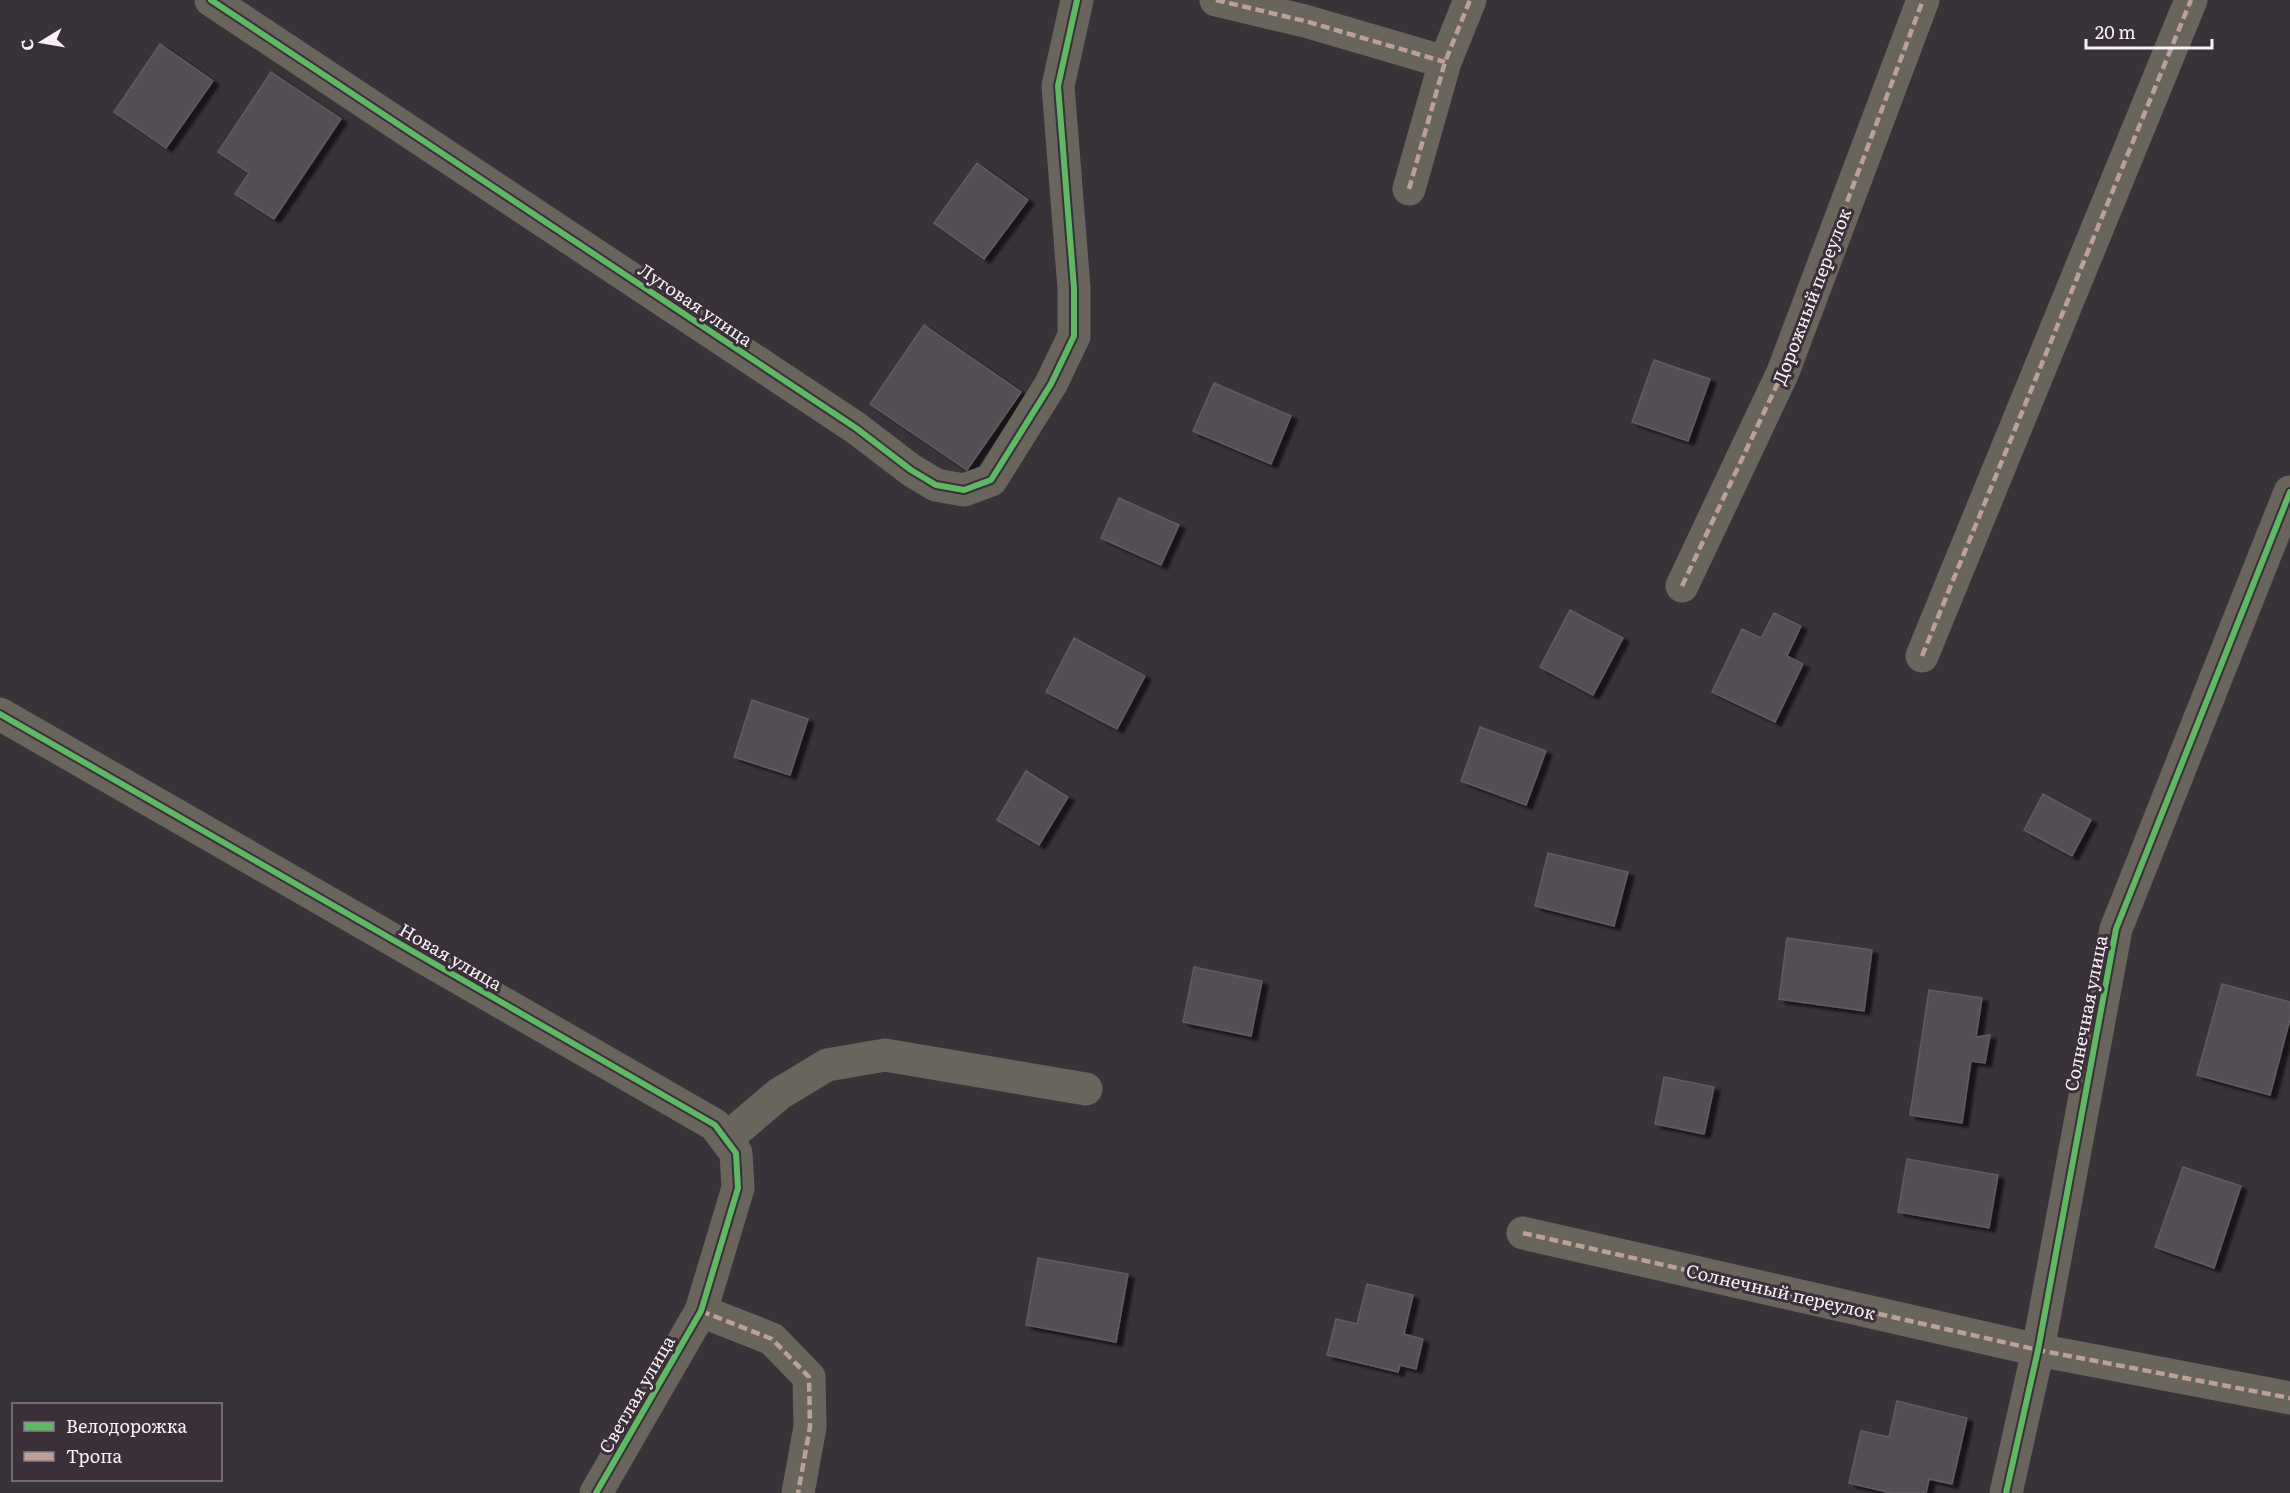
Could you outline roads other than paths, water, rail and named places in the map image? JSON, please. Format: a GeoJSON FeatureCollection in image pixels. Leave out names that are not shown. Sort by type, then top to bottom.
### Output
{"type":"FeatureCollection","features":[{"type":"Feature","properties":{"kind":"street","name":"Луговая улица"},"geometry":{"type":"LineString","coordinates":[[210,0],[856,428],[911,470],[936,485],[964,490],[991,480],[1051,384],[1074,336],[1074,288],[1058,86],[1077,0]]}},
{"type":"Feature","properties":{"kind":"street"},"geometry":{"type":"LineString","coordinates":[[1216,0],[1305,21],[1445,62]]}},
{"type":"Feature","properties":{"kind":"street"},"geometry":{"type":"LineString","coordinates":[[1409,189],[1445,62],[1470,0]]}},
{"type":"Feature","properties":{"kind":"street","name":"Дорожный переулок"},"geometry":{"type":"LineString","coordinates":[[1682,586],[1783,372],[1923,0]]}},
{"type":"Feature","properties":{"kind":"street"},"geometry":{"type":"LineString","coordinates":[[1922,656],[2191,0]]}},
{"type":"Feature","properties":{"kind":"street","name":"Солнечная улица"},"geometry":{"type":"LineString","coordinates":[[2006,1493],[2038,1350],[2116,929],[2290,492]]}},
{"type":"Feature","properties":{"kind":"street","name":"Новая улица"},"geometry":{"type":"LineString","coordinates":[[0,714],[715,1125],[736,1153],[738,1188],[701,1311]]}},
{"type":"Feature","properties":{"kind":"street"},"geometry":{"type":"LineString","coordinates":[[726,1139],[779,1094],[827,1065],[885,1055],[1086,1089]]}},
{"type":"Feature","properties":{"kind":"street","name":"Солнечный переулок"},"geometry":{"type":"LineString","coordinates":[[1523,1233],[2038,1350],[2290,1398]]}},
{"type":"Feature","properties":{"kind":"street"},"geometry":{"type":"LineString","coordinates":[[701,1311],[772,1339],[808,1377],[810,1427],[798,1493]]}},
{"type":"Feature","properties":{"kind":"street","name":"Светлая улица"},"geometry":{"type":"LineString","coordinates":[[596,1493],[701,1311]]}}]}
